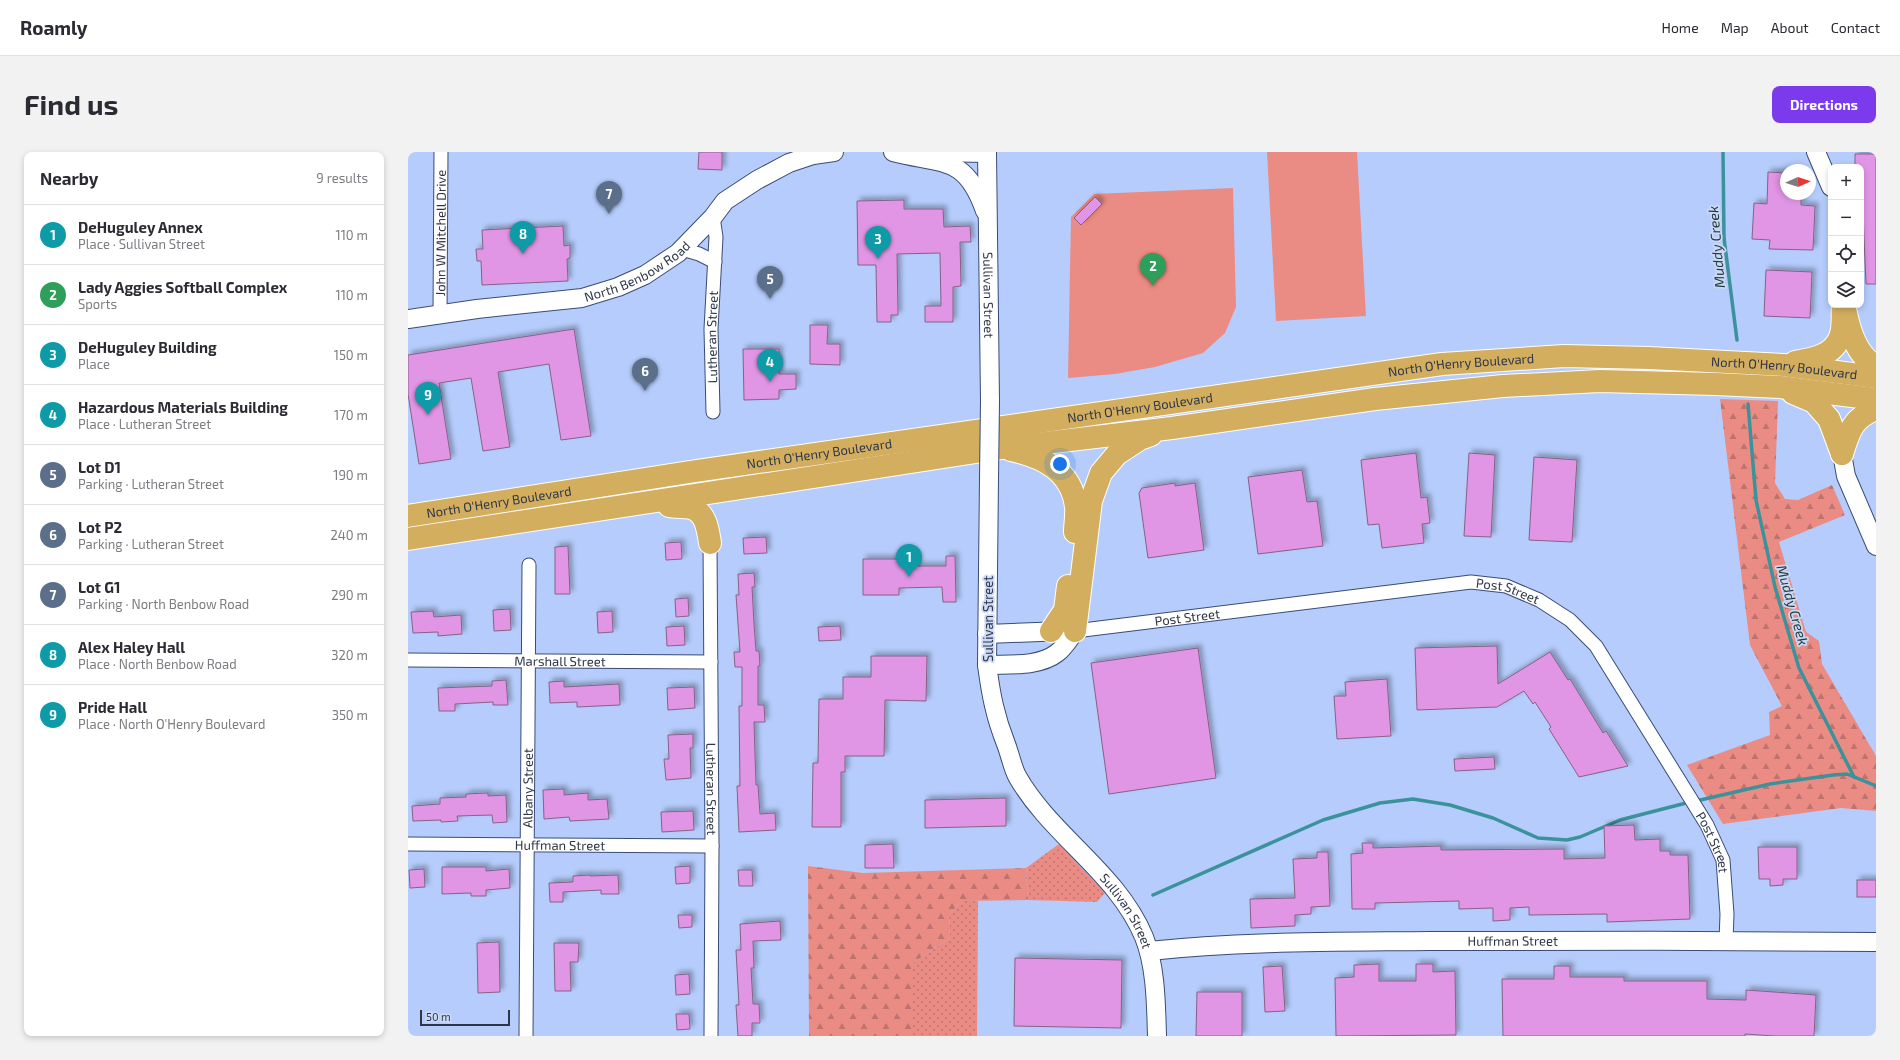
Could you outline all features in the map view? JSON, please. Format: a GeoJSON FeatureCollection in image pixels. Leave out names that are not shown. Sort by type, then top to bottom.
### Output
{"type":"FeatureCollection","features":[{"type":"Feature","properties":{"kind":"highway"},"geometry":{"type":"LineString","coordinates":[[1783,365],[1818,358],[1832,350],[1840,337],[1844,308]]}},
{"type":"Feature","properties":{"kind":"highway"},"geometry":{"type":"LineString","coordinates":[[1845,308],[1850,330],[1858,350],[1871,364],[1876,366]]}},
{"type":"Feature","properties":{"kind":"highway","name":"North O'Henry Boulevard"},"geometry":{"type":"LineString","coordinates":[[408,516],[696,471],[1442,364],[1564,356],[1783,365],[1876,377]]}},
{"type":"Feature","properties":{"kind":"highway","name":"North O'Henry Boulevard"},"geometry":{"type":"LineString","coordinates":[[408,539],[1002,448],[1172,428],[1374,399],[1503,386],[1600,381],[1715,384],[1780,387],[1876,399]]}},
{"type":"Feature","properties":{"kind":"highway"},"geometry":{"type":"LineString","coordinates":[[1780,387],[1814,402],[1829,419],[1842,454]]}},
{"type":"Feature","properties":{"kind":"highway"},"geometry":{"type":"LineString","coordinates":[[1842,454],[1850,428],[1867,412],[1876,409]]}},
{"type":"Feature","properties":{"kind":"highway"},"geometry":{"type":"LineString","coordinates":[[1075,631],[1080,602],[1091,501],[1101,473],[1117,454],[1140,439],[1172,428]]}},
{"type":"Feature","properties":{"kind":"highway"},"geometry":{"type":"LineString","coordinates":[[1002,448],[1029,454],[1053,465],[1071,485],[1076,508],[1073,551],[1065,610],[1051,631]]}},
{"type":"Feature","properties":{"kind":"highway"},"geometry":{"type":"LineString","coordinates":[[710,543],[714,519],[723,504],[742,489]]}},
{"type":"Feature","properties":{"kind":"highway"},"geometry":{"type":"LineString","coordinates":[[652,502],[672,507],[692,508],[700,513],[706,522],[710,543]]}},
{"type":"Feature","properties":{"kind":"street","name":"John W Mitchell Drive"},"geometry":{"type":"LineString","coordinates":[[440,315],[441,152]]}},
{"type":"Feature","properties":{"kind":"street","name":"North Benbow Road"},"geometry":{"type":"LineString","coordinates":[[408,320],[582,298],[618,287],[645,275],[682,249],[713,217],[725,201],[757,180],[789,163],[814,155],[834,152]]}},
{"type":"Feature","properties":{"kind":"street"},"geometry":{"type":"LineString","coordinates":[[893,152],[954,165],[970,179],[982,201],[988,220]]}},
{"type":"Feature","properties":{"kind":"street"},"geometry":{"type":"LineString","coordinates":[[899,152],[987,152]]}},
{"type":"Feature","properties":{"kind":"street","name":"Sullivan Street"},"geometry":{"type":"LineString","coordinates":[[987,152],[990,401],[987,665],[990,693],[999,727],[1016,775],[1034,800],[1112,886],[1137,923],[1149,951],[1155,997],[1157,1036]]}},
{"type":"Feature","properties":{"kind":"street"},"geometry":{"type":"LineString","coordinates":[[1816,152],[1828,180]]}},
{"type":"Feature","properties":{"kind":"street","name":"Lutheran Street"},"geometry":{"type":"LineString","coordinates":[[713,217],[716,237],[711,329],[713,412]]}},
{"type":"Feature","properties":{"kind":"street"},"geometry":{"type":"LineString","coordinates":[[682,249],[699,254],[715,262]]}},
{"type":"Feature","properties":{"kind":"street"},"geometry":{"type":"LineString","coordinates":[[1842,454],[1846,476],[1876,546]]}},
{"type":"Feature","properties":{"kind":"street","name":"Lutheran Street"},"geometry":{"type":"LineString","coordinates":[[710,543],[712,846],[711,1036]]}},
{"type":"Feature","properties":{"kind":"street","name":"Albany Street"},"geometry":{"type":"LineString","coordinates":[[526,1036],[529,565]]}},
{"type":"Feature","properties":{"kind":"street","name":"Post Street"},"geometry":{"type":"LineString","coordinates":[[987,634],[1075,631],[1471,582],[1506,586],[1539,600],[1570,620],[1596,646],[1706,825],[1723,860],[1727,914],[1726,940]]}},
{"type":"Feature","properties":{"kind":"street"},"geometry":{"type":"LineString","coordinates":[[987,665],[1029,663],[1046,659],[1058,652],[1075,631]]}},
{"type":"Feature","properties":{"kind":"street","name":"Marshall Street"},"geometry":{"type":"LineString","coordinates":[[408,660],[711,662]]}},
{"type":"Feature","properties":{"kind":"street","name":"Huffman Street"},"geometry":{"type":"LineString","coordinates":[[408,844],[712,846]]}},
{"type":"Feature","properties":{"kind":"street","name":"Huffman Street"},"geometry":{"type":"LineString","coordinates":[[1149,951],[1196,946],[1323,942],[1726,940],[1876,942]]}},
{"type":"Feature","properties":{"kind":"green space"},"geometry":{"type":"Polygon","coordinates":[[[1267,152],[1357,152],[1366,316],[1276,321],[1267,152]]]}},
{"type":"Feature","properties":{"kind":"green space"},"geometry":{"type":"Polygon","coordinates":[[[1233,188],[1236,307],[1225,333],[1203,353],[1155,367],[1115,374],[1068,378],[1071,217],[1094,194],[1233,188]]]}},
{"type":"Feature","properties":{"kind":"green space"},"geometry":{"type":"Polygon","coordinates":[[[1720,399],[1778,401],[1775,483],[1785,499],[1798,500],[1832,485],[1845,515],[1779,542],[1806,632],[1819,641],[1822,664],[1876,756],[1876,811],[1841,808],[1723,824],[1687,765],[1770,735],[1769,712],[1782,706],[1750,645],[1720,399]]]}},
{"type":"Feature","properties":{"kind":"green space"},"geometry":{"type":"Polygon","coordinates":[[[1059,844],[1105,893],[1097,902],[1028,900],[1026,868],[1059,844]]]}},
{"type":"Feature","properties":{"kind":"green space"},"geometry":{"type":"Polygon","coordinates":[[[808,866],[863,873],[1026,868],[1028,900],[961,901],[949,915],[950,938],[911,964],[911,1036],[809,1036],[808,866]]]}},
{"type":"Feature","properties":{"kind":"green space"},"geometry":{"type":"Polygon","coordinates":[[[961,901],[978,901],[977,1036],[911,1036],[911,964],[950,938],[949,915],[961,901]]]}},
{"type":"Feature","properties":{"kind":"building"},"geometry":{"type":"Polygon","coordinates":[[[699,152],[722,152],[722,170],[698,169],[699,152]]]}},
{"type":"Feature","properties":{"kind":"building"},"geometry":{"type":"Polygon","coordinates":[[[1855,154],[1876,154],[1876,284],[1866,284],[1864,237],[1864,164],[1855,164],[1855,154]]]}},
{"type":"Feature","properties":{"kind":"building"},"geometry":{"type":"Polygon","coordinates":[[[1768,172],[1780,173],[1780,200],[1801,200],[1801,205],[1815,206],[1813,250],[1769,249],[1770,240],[1752,239],[1754,203],[1767,204],[1768,172]]]}},
{"type":"Feature","properties":{"kind":"building"},"geometry":{"type":"Polygon","coordinates":[[[1095,197],[1102,204],[1081,225],[1074,218],[1095,197]]]}},
{"type":"Feature","properties":{"kind":"building"},"geometry":{"type":"Polygon","coordinates":[[[904,200],[904,209],[943,209],[944,227],[970,226],[971,242],[960,242],[961,286],[953,287],[953,322],[925,322],[925,306],[941,306],[940,253],[897,254],[898,315],[891,315],[891,322],[877,322],[876,265],[858,265],[857,201],[904,200]]]}},
{"type":"Feature","properties":{"kind":"building"},"geometry":{"type":"Polygon","coordinates":[[[563,226],[564,246],[570,245],[570,258],[567,259],[568,281],[482,285],[481,261],[477,261],[476,249],[483,249],[482,230],[563,226]]]}},
{"type":"Feature","properties":{"kind":"building"},"geometry":{"type":"Polygon","coordinates":[[[1766,270],[1812,272],[1810,318],[1764,316],[1766,270]]]}},
{"type":"Feature","properties":{"kind":"building"},"geometry":{"type":"Polygon","coordinates":[[[810,325],[828,325],[827,344],[840,344],[840,365],[810,364],[810,325]]]}},
{"type":"Feature","properties":{"kind":"building"},"geometry":{"type":"Polygon","coordinates":[[[574,329],[591,436],[561,440],[549,364],[498,372],[510,447],[483,451],[471,378],[439,383],[451,459],[419,464],[408,394],[408,355],[574,329]]]}},
{"type":"Feature","properties":{"kind":"building"},"geometry":{"type":"Polygon","coordinates":[[[743,349],[779,349],[779,374],[796,374],[796,389],[779,390],[779,399],[744,400],[743,349]]]}},
{"type":"Feature","properties":{"kind":"building"},"geometry":{"type":"Polygon","coordinates":[[[1416,453],[1421,498],[1427,497],[1430,523],[1422,524],[1424,543],[1382,548],[1379,524],[1368,525],[1361,460],[1416,453]]]}},
{"type":"Feature","properties":{"kind":"building"},"geometry":{"type":"Polygon","coordinates":[[[1469,453],[1495,455],[1491,537],[1464,536],[1469,453]]]}},
{"type":"Feature","properties":{"kind":"building"},"geometry":{"type":"Polygon","coordinates":[[[1534,457],[1577,460],[1572,542],[1529,540],[1534,457]]]}},
{"type":"Feature","properties":{"kind":"building"},"geometry":{"type":"Polygon","coordinates":[[[1302,470],[1307,502],[1317,501],[1323,546],[1258,554],[1248,477],[1302,470]]]}},
{"type":"Feature","properties":{"kind":"building"},"geometry":{"type":"Polygon","coordinates":[[[1175,483],[1175,486],[1195,483],[1204,550],[1148,558],[1139,493],[1142,488],[1175,483]]]}},
{"type":"Feature","properties":{"kind":"building"},"geometry":{"type":"Polygon","coordinates":[[[766,537],[767,553],[744,554],[743,538],[766,537]]]}},
{"type":"Feature","properties":{"kind":"building"},"geometry":{"type":"Polygon","coordinates":[[[681,542],[682,559],[666,560],[665,543],[681,542]]]}},
{"type":"Feature","properties":{"kind":"building"},"geometry":{"type":"Polygon","coordinates":[[[568,546],[570,594],[555,594],[555,547],[568,546]]]}},
{"type":"Feature","properties":{"kind":"building"},"geometry":{"type":"Polygon","coordinates":[[[946,556],[955,556],[956,602],[943,602],[942,587],[899,588],[899,595],[863,595],[863,559],[900,559],[901,566],[946,566],[946,556]]]}},
{"type":"Feature","properties":{"kind":"building"},"geometry":{"type":"Polygon","coordinates":[[[754,573],[755,587],[752,587],[754,624],[756,651],[759,651],[760,666],[758,666],[758,705],[764,705],[765,722],[754,722],[756,785],[758,785],[760,814],[775,813],[776,830],[739,832],[737,786],[740,786],[739,706],[742,706],[742,667],[735,667],[734,652],[740,652],[736,595],[739,595],[738,574],[754,573]]]}},
{"type":"Feature","properties":{"kind":"building"},"geometry":{"type":"Polygon","coordinates":[[[688,598],[689,616],[676,617],[675,599],[688,598]]]}},
{"type":"Feature","properties":{"kind":"building"},"geometry":{"type":"Polygon","coordinates":[[[510,609],[511,630],[494,631],[493,610],[510,609]]]}},
{"type":"Feature","properties":{"kind":"building"},"geometry":{"type":"Polygon","coordinates":[[[433,611],[434,617],[461,615],[462,634],[438,636],[438,632],[413,633],[411,612],[433,611]]]}},
{"type":"Feature","properties":{"kind":"building"},"geometry":{"type":"Polygon","coordinates":[[[612,611],[613,632],[598,633],[597,612],[612,611]]]}},
{"type":"Feature","properties":{"kind":"building"},"geometry":{"type":"Polygon","coordinates":[[[684,626],[685,645],[667,646],[666,627],[684,626]]]}},
{"type":"Feature","properties":{"kind":"building"},"geometry":{"type":"Polygon","coordinates":[[[840,626],[841,640],[819,641],[818,627],[840,626]]]}},
{"type":"Feature","properties":{"kind":"building"},"geometry":{"type":"Polygon","coordinates":[[[1497,646],[1498,684],[1550,652],[1568,680],[1570,679],[1603,733],[1606,731],[1628,766],[1579,777],[1549,729],[1551,727],[1535,702],[1533,704],[1524,691],[1497,707],[1417,710],[1415,648],[1497,646]]]}},
{"type":"Feature","properties":{"kind":"building"},"geometry":{"type":"Polygon","coordinates":[[[1198,648],[1216,778],[1109,794],[1091,663],[1198,648]]]}},
{"type":"Feature","properties":{"kind":"building"},"geometry":{"type":"Polygon","coordinates":[[[871,656],[927,656],[926,701],[885,700],[884,756],[845,756],[845,772],[841,772],[841,827],[812,827],[813,763],[818,763],[819,699],[843,699],[843,677],[871,677],[871,656]]]}},
{"type":"Feature","properties":{"kind":"building"},"geometry":{"type":"Polygon","coordinates":[[[1387,679],[1391,736],[1337,739],[1334,696],[1346,696],[1345,682],[1387,679]]]}},
{"type":"Feature","properties":{"kind":"building"},"geometry":{"type":"Polygon","coordinates":[[[506,680],[508,705],[493,705],[493,702],[455,704],[455,711],[439,711],[438,688],[492,686],[492,681],[506,680]]]}},
{"type":"Feature","properties":{"kind":"building"},"geometry":{"type":"Polygon","coordinates":[[[564,681],[564,687],[619,684],[620,705],[577,707],[577,702],[550,703],[549,682],[564,681]]]}},
{"type":"Feature","properties":{"kind":"building"},"geometry":{"type":"Polygon","coordinates":[[[694,687],[695,708],[668,710],[667,688],[694,687]]]}},
{"type":"Feature","properties":{"kind":"building"},"geometry":{"type":"Polygon","coordinates":[[[693,734],[693,748],[690,748],[691,778],[666,780],[664,759],[669,759],[668,735],[693,734]]]}},
{"type":"Feature","properties":{"kind":"building"},"geometry":{"type":"Polygon","coordinates":[[[1494,757],[1495,769],[1455,771],[1454,759],[1494,757]]]}},
{"type":"Feature","properties":{"kind":"building"},"geometry":{"type":"Polygon","coordinates":[[[564,789],[564,795],[588,793],[588,800],[607,799],[609,819],[570,821],[569,817],[544,819],[543,790],[564,789]]]}},
{"type":"Feature","properties":{"kind":"building"},"geometry":{"type":"Polygon","coordinates":[[[488,793],[488,796],[506,795],[507,822],[493,823],[492,815],[457,816],[458,821],[413,821],[412,806],[440,804],[440,798],[466,797],[466,794],[488,793]]]}},
{"type":"Feature","properties":{"kind":"building"},"geometry":{"type":"Polygon","coordinates":[[[1006,798],[1006,826],[925,828],[925,800],[1006,798]]]}},
{"type":"Feature","properties":{"kind":"building"},"geometry":{"type":"Polygon","coordinates":[[[693,811],[694,830],[662,832],[661,812],[693,811]]]}},
{"type":"Feature","properties":{"kind":"building"},"geometry":{"type":"Polygon","coordinates":[[[1634,825],[1635,840],[1660,839],[1660,851],[1670,851],[1670,855],[1688,855],[1690,919],[1607,922],[1607,914],[1529,915],[1529,907],[1510,908],[1510,920],[1493,921],[1493,908],[1459,909],[1459,901],[1375,903],[1375,909],[1352,909],[1351,854],[1363,853],[1362,843],[1373,843],[1373,848],[1441,846],[1441,850],[1564,849],[1564,859],[1605,858],[1604,826],[1634,825]]]}},
{"type":"Feature","properties":{"kind":"building"},"geometry":{"type":"Polygon","coordinates":[[[893,844],[894,868],[865,868],[865,845],[893,844]]]}},
{"type":"Feature","properties":{"kind":"building"},"geometry":{"type":"Polygon","coordinates":[[[1758,847],[1797,847],[1797,879],[1783,879],[1783,885],[1770,886],[1770,879],[1759,879],[1758,847]]]}},
{"type":"Feature","properties":{"kind":"building"},"geometry":{"type":"Polygon","coordinates":[[[1317,852],[1328,852],[1330,906],[1311,907],[1311,914],[1295,915],[1295,926],[1251,928],[1250,899],[1295,898],[1293,859],[1317,858],[1317,852]]]}},
{"type":"Feature","properties":{"kind":"building"},"geometry":{"type":"Polygon","coordinates":[[[690,866],[690,883],[676,884],[675,867],[690,866]]]}},
{"type":"Feature","properties":{"kind":"building"},"geometry":{"type":"Polygon","coordinates":[[[442,867],[486,867],[486,871],[509,869],[510,888],[486,890],[486,896],[471,896],[471,893],[442,894],[442,867]]]}},
{"type":"Feature","properties":{"kind":"building"},"geometry":{"type":"Polygon","coordinates":[[[424,869],[425,887],[410,888],[409,870],[424,869]]]}},
{"type":"Feature","properties":{"kind":"building"},"geometry":{"type":"Polygon","coordinates":[[[738,870],[752,870],[753,886],[739,886],[738,870]]]}},
{"type":"Feature","properties":{"kind":"building"},"geometry":{"type":"Polygon","coordinates":[[[618,875],[619,894],[601,894],[601,890],[563,892],[563,902],[550,902],[549,883],[573,882],[573,876],[618,875]]]}},
{"type":"Feature","properties":{"kind":"building"},"geometry":{"type":"Polygon","coordinates":[[[1857,880],[1876,880],[1876,897],[1857,897],[1857,880]]]}},
{"type":"Feature","properties":{"kind":"building"},"geometry":{"type":"Polygon","coordinates":[[[678,915],[692,915],[692,927],[679,928],[678,915]]]}},
{"type":"Feature","properties":{"kind":"building"},"geometry":{"type":"Polygon","coordinates":[[[780,921],[781,940],[753,941],[754,968],[751,968],[753,1004],[759,1004],[760,1023],[752,1023],[752,1036],[738,1036],[736,1005],[739,1005],[736,950],[741,950],[740,924],[780,921]]]}},
{"type":"Feature","properties":{"kind":"building"},"geometry":{"type":"Polygon","coordinates":[[[499,942],[500,992],[478,993],[477,943],[499,942]]]}},
{"type":"Feature","properties":{"kind":"building"},"geometry":{"type":"Polygon","coordinates":[[[554,943],[579,943],[578,962],[570,962],[571,991],[555,991],[554,943]]]}},
{"type":"Feature","properties":{"kind":"building"},"geometry":{"type":"Polygon","coordinates":[[[1015,958],[1122,960],[1121,1028],[1014,1026],[1015,958]]]}},
{"type":"Feature","properties":{"kind":"building"},"geometry":{"type":"Polygon","coordinates":[[[1379,964],[1379,981],[1416,981],[1416,964],[1433,964],[1433,972],[1455,971],[1456,1035],[1336,1036],[1335,978],[1354,977],[1354,965],[1379,964]]]}},
{"type":"Feature","properties":{"kind":"building"},"geometry":{"type":"Polygon","coordinates":[[[1282,966],[1285,1011],[1265,1012],[1263,967],[1282,966]]]}},
{"type":"Feature","properties":{"kind":"building"},"geometry":{"type":"Polygon","coordinates":[[[1554,966],[1570,966],[1570,977],[1624,977],[1624,981],[1707,981],[1707,999],[1746,1000],[1746,990],[1816,995],[1814,1036],[1745,1034],[1745,1036],[1503,1036],[1502,979],[1554,979],[1554,966]]]}},
{"type":"Feature","properties":{"kind":"building"},"geometry":{"type":"Polygon","coordinates":[[[689,974],[690,994],[676,995],[675,975],[689,974]]]}},
{"type":"Feature","properties":{"kind":"building"},"geometry":{"type":"Polygon","coordinates":[[[1197,992],[1242,992],[1242,1036],[1196,1036],[1197,992]]]}},
{"type":"Feature","properties":{"kind":"building"},"geometry":{"type":"Polygon","coordinates":[[[676,1014],[689,1014],[690,1029],[677,1030],[676,1014]]]}},
{"type":"Feature","properties":{"kind":"waterway","name":"Muddy Creek"},"geometry":{"type":"LineString","coordinates":[[1723,152],[1724,238],[1737,340]]}},
{"type":"Feature","properties":{"kind":"waterway","name":"Muddy Creek"},"geometry":{"type":"LineString","coordinates":[[1748,404],[1756,500],[1775,587],[1799,668],[1854,777]]}},
{"type":"Feature","properties":{"kind":"waterway"},"geometry":{"type":"LineString","coordinates":[[1696,801],[1770,784],[1833,775],[1847,774],[1876,786]]}},
{"type":"Feature","properties":{"kind":"waterway"},"geometry":{"type":"LineString","coordinates":[[1153,895],[1323,820],[1380,803],[1413,799],[1450,805],[1493,818],[1538,838],[1567,840],[1580,837],[1620,820],[1690,802]]}},
{"type":"Feature","properties":{"kind":"place","name":"Lot G1"},"geometry":{"type":"Point","coordinates":[609,214]}},
{"type":"Feature","properties":{"kind":"place","name":"Alex Haley Hall"},"geometry":{"type":"Point","coordinates":[523,254]}},
{"type":"Feature","properties":{"kind":"place","name":"DeHuguley Building"},"geometry":{"type":"Point","coordinates":[878,259]}},
{"type":"Feature","properties":{"kind":"place","name":"Lady Aggies Softball Complex"},"geometry":{"type":"Point","coordinates":[1153,286]}},
{"type":"Feature","properties":{"kind":"place","name":"Lot D1"},"geometry":{"type":"Point","coordinates":[770,299]}},
{"type":"Feature","properties":{"kind":"place","name":"Hazardous Materials Building"},"geometry":{"type":"Point","coordinates":[770,382]}},
{"type":"Feature","properties":{"kind":"place","name":"Lot P2"},"geometry":{"type":"Point","coordinates":[645,391]}},
{"type":"Feature","properties":{"kind":"place","name":"Pride Hall"},"geometry":{"type":"Point","coordinates":[428,415]}},
{"type":"Feature","properties":{"kind":"place","name":"DeHuguley Annex"},"geometry":{"type":"Point","coordinates":[909,577]}}]}
